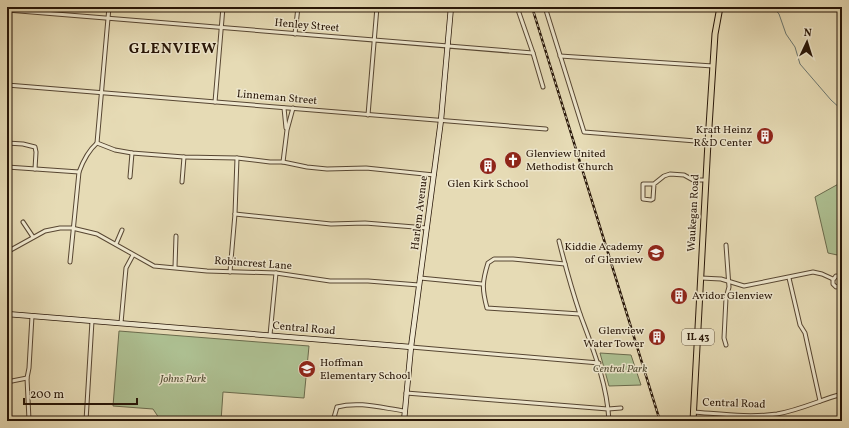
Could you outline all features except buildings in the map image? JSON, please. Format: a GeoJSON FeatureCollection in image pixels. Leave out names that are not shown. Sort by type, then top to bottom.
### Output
{"type":"FeatureCollection","features":[{"type":"Feature","properties":{"kind":"main road","name":"Harlem Avenue"},"geometry":{"type":"LineString","coordinates":[[404,421],[411,347],[441,120],[451,7]]}},
{"type":"Feature","properties":{"kind":"main road","name":"Waukegan Road"},"geometry":{"type":"LineString","coordinates":[[693,421],[705,180],[715,34],[720,7]]}},
{"type":"Feature","properties":{"kind":"main road","name":"Central Road"},"geometry":{"type":"LineString","coordinates":[[7,314],[411,347]]}},
{"type":"Feature","properties":{"kind":"street"},"geometry":{"type":"LineString","coordinates":[[70,262],[72,228],[79,172],[89,151],[97,143],[110,7]]}},
{"type":"Feature","properties":{"kind":"street"},"geometry":{"type":"LineString","coordinates":[[215,102],[223,7]]}},
{"type":"Feature","properties":{"kind":"street"},"geometry":{"type":"LineString","coordinates":[[295,34],[298,7]]}},
{"type":"Feature","properties":{"kind":"street"},"geometry":{"type":"LineString","coordinates":[[368,114],[377,7]]}},
{"type":"Feature","properties":{"kind":"street"},"geometry":{"type":"LineString","coordinates":[[517,7],[543,87]]}},
{"type":"Feature","properties":{"kind":"street"},"geometry":{"type":"LineString","coordinates":[[545,7],[584,132],[708,142]]}},
{"type":"Feature","properties":{"kind":"street"},"geometry":{"type":"LineString","coordinates":[[840,7],[842,17]]}},
{"type":"Feature","properties":{"kind":"street","name":"Henley Street"},"geometry":{"type":"LineString","coordinates":[[7,10],[533,53]]}},
{"type":"Feature","properties":{"kind":"street"},"geometry":{"type":"LineString","coordinates":[[560,56],[713,66]]}},
{"type":"Feature","properties":{"kind":"street","name":"Linneman Street"},"geometry":{"type":"LineString","coordinates":[[7,85],[546,129]]}},
{"type":"Feature","properties":{"kind":"street"},"geometry":{"type":"LineString","coordinates":[[284,108],[287,130]]}},
{"type":"Feature","properties":{"kind":"street"},"geometry":{"type":"LineString","coordinates":[[283,162],[287,130],[293,108]]}},
{"type":"Feature","properties":{"kind":"street"},"geometry":{"type":"LineString","coordinates":[[7,143],[23,144],[35,147],[35,169]]}},
{"type":"Feature","properties":{"kind":"street"},"geometry":{"type":"LineString","coordinates":[[97,143],[116,150],[132,153],[184,157],[237,158],[283,162],[327,169],[366,168],[434,175]]}},
{"type":"Feature","properties":{"kind":"street"},"geometry":{"type":"LineString","coordinates":[[130,177],[132,153]]}},
{"type":"Feature","properties":{"kind":"street"},"geometry":{"type":"LineString","coordinates":[[182,182],[184,157]]}},
{"type":"Feature","properties":{"kind":"street"},"geometry":{"type":"LineString","coordinates":[[230,272],[237,158]]}},
{"type":"Feature","properties":{"kind":"street"},"geometry":{"type":"LineString","coordinates":[[7,167],[79,172]]}},
{"type":"Feature","properties":{"kind":"street"},"geometry":{"type":"LineString","coordinates":[[654,184],[653,199],[643,199],[643,184],[654,184],[664,176],[670,174],[684,175],[693,180],[705,180]]}},
{"type":"Feature","properties":{"kind":"street"},"geometry":{"type":"LineString","coordinates":[[234,214],[268,216],[301,222],[331,224],[365,223],[427,228]]}},
{"type":"Feature","properties":{"kind":"street"},"geometry":{"type":"LineString","coordinates":[[23,222],[33,238]]}},
{"type":"Feature","properties":{"kind":"street","name":"Robincrest Lane"},"geometry":{"type":"LineString","coordinates":[[7,252],[45,231],[60,228],[72,228],[97,234],[154,266],[230,272],[276,273],[330,281],[368,281],[419,285]]}},
{"type":"Feature","properties":{"kind":"street"},"geometry":{"type":"LineString","coordinates":[[116,244],[122,230]]}},
{"type":"Feature","properties":{"kind":"street"},"geometry":{"type":"LineString","coordinates":[[175,267],[176,236]]}},
{"type":"Feature","properties":{"kind":"street"},"geometry":{"type":"LineString","coordinates":[[559,241],[580,314],[598,363],[608,409],[609,421]]}},
{"type":"Feature","properties":{"kind":"street"},"geometry":{"type":"LineString","coordinates":[[726,245],[729,290],[725,304],[724,338],[726,345]]}},
{"type":"Feature","properties":{"kind":"street"},"geometry":{"type":"LineString","coordinates":[[121,323],[126,268],[133,254]]}},
{"type":"Feature","properties":{"kind":"street"},"geometry":{"type":"LineString","coordinates":[[565,264],[513,259],[494,259],[488,263],[482,284],[484,295],[488,308],[580,314]]}},
{"type":"Feature","properties":{"kind":"street"},"geometry":{"type":"LineString","coordinates":[[701,278],[728,281],[744,286],[813,272],[833,279]]}},
{"type":"Feature","properties":{"kind":"street"},"geometry":{"type":"LineString","coordinates":[[270,335],[276,273]]}},
{"type":"Feature","properties":{"kind":"street"},"geometry":{"type":"LineString","coordinates":[[833,279],[837,276],[842,277]]}},
{"type":"Feature","properties":{"kind":"street"},"geometry":{"type":"LineString","coordinates":[[420,278],[482,284]]}},
{"type":"Feature","properties":{"kind":"street"},"geometry":{"type":"LineString","coordinates":[[789,278],[800,325],[805,332],[820,401]]}},
{"type":"Feature","properties":{"kind":"street"},"geometry":{"type":"LineString","coordinates":[[833,279],[835,286],[838,287],[842,285]]}},
{"type":"Feature","properties":{"kind":"street"},"geometry":{"type":"LineString","coordinates":[[30,420],[27,378],[32,316]]}},
{"type":"Feature","properties":{"kind":"street"},"geometry":{"type":"LineString","coordinates":[[86,421],[92,321]]}},
{"type":"Feature","properties":{"kind":"street","name":"Central Road"},"geometry":{"type":"LineString","coordinates":[[411,347],[598,363]]}},
{"type":"Feature","properties":{"kind":"street"},"geometry":{"type":"LineString","coordinates":[[7,382],[27,378]]}},
{"type":"Feature","properties":{"kind":"street"},"geometry":{"type":"LineString","coordinates":[[406,393],[608,409],[621,408]]}},
{"type":"Feature","properties":{"kind":"street","name":"Central Road"},"geometry":{"type":"LineString","coordinates":[[693,412],[745,416],[776,414],[797,409],[842,394]]}},
{"type":"Feature","properties":{"kind":"street"},"geometry":{"type":"LineString","coordinates":[[333,421],[337,407],[348,404],[360,404],[405,411]]}},
{"type":"Feature","properties":{"kind":"street"},"geometry":{"type":"LineString","coordinates":[[745,416],[746,421]]}},
{"type":"Feature","properties":{"kind":"green space"},"geometry":{"type":"Polygon","coordinates":[[[842,182],[842,256],[828,253],[815,197],[842,182]]]}},
{"type":"Feature","properties":{"kind":"green space","name":"Johns Park"},"geometry":{"type":"Polygon","coordinates":[[[119,331],[309,346],[304,398],[223,392],[221,421],[161,421],[153,409],[113,406],[119,331]]]}},
{"type":"Feature","properties":{"kind":"green space","name":"Central Park"},"geometry":{"type":"Polygon","coordinates":[[[600,353],[631,355],[641,385],[609,386],[600,353]]]}},
{"type":"Feature","properties":{"kind":"waterway"},"geometry":{"type":"LineString","coordinates":[[773,7],[779,14],[786,34],[795,47],[800,64],[831,100],[842,110]]}},
{"type":"Feature","properties":{"kind":"railway"},"geometry":{"type":"LineString","coordinates":[[532,7],[660,421]]}},
{"type":"Feature","properties":{"kind":"place","name":"Kraft Heinz R&D Center"},"geometry":{"type":"Point","coordinates":[765,136]}},
{"type":"Feature","properties":{"kind":"place","name":"Glenview United Methodist Church"},"geometry":{"type":"Point","coordinates":[513,160]}},
{"type":"Feature","properties":{"kind":"place","name":"Glen Kirk School"},"geometry":{"type":"Point","coordinates":[488,166]}},
{"type":"Feature","properties":{"kind":"place","name":"Kiddie Academy of Glenview"},"geometry":{"type":"Point","coordinates":[656,253]}},
{"type":"Feature","properties":{"kind":"place","name":"Avidor Glenview"},"geometry":{"type":"Point","coordinates":[679,296]}},
{"type":"Feature","properties":{"kind":"place","name":"Glenview Water Tower"},"geometry":{"type":"Point","coordinates":[657,337]}},
{"type":"Feature","properties":{"kind":"place","name":"Hoffman Elementary School"},"geometry":{"type":"Point","coordinates":[307,369]}},
{"type":"Feature","properties":{"kind":"district","name":"GLENVIEW"},"geometry":{"type":"Point","coordinates":[173,49]}}]}
